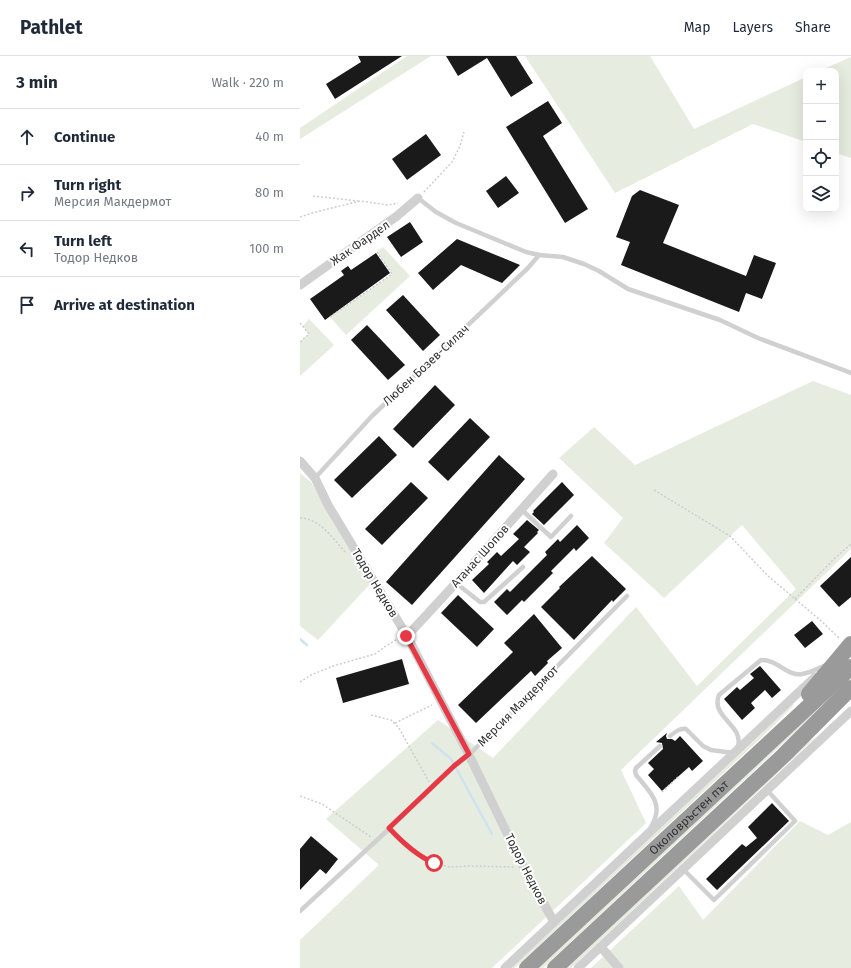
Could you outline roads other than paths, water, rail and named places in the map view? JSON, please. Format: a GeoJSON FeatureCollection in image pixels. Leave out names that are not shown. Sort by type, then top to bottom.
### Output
{"type":"FeatureCollection","features":[{"type":"Feature","properties":{"kind":"highway"},"geometry":{"type":"LineString","coordinates":[[763,748],[850,645]]}},
{"type":"Feature","properties":{"kind":"highway","name":"Околовръстен път"},"geometry":{"type":"LineString","coordinates":[[527,968],[851,667]]}},
{"type":"Feature","properties":{"kind":"highway","name":"Околовръстен път"},"geometry":{"type":"LineString","coordinates":[[555,968],[784,755],[851,688]]}},
{"type":"Feature","properties":{"kind":"highway"},"geometry":{"type":"LineString","coordinates":[[784,755],[851,704]]}},
{"type":"Feature","properties":{"kind":"street","name":"Жак Фардел"},"geometry":{"type":"LineString","coordinates":[[300,285],[397,216],[418,198]]}},
{"type":"Feature","properties":{"kind":"street","name":"Тодор Недков"},"geometry":{"type":"LineString","coordinates":[[300,461],[315,478],[328,505],[406,636],[469,754],[523,866],[554,922]]}},
{"type":"Feature","properties":{"kind":"street","name":"Атанас Шопов"},"geometry":{"type":"LineString","coordinates":[[406,636],[456,583],[553,474]]}},
{"type":"Feature","properties":{"kind":"street"},"geometry":{"type":"LineString","coordinates":[[505,968],[644,836],[850,645]]}},
{"type":"Feature","properties":{"kind":"street"},"geometry":{"type":"LineString","coordinates":[[578,968],[851,711]]}},
{"type":"Feature","properties":{"kind":"street"},"geometry":{"type":"LineString","coordinates":[[601,947],[619,968]]}},
{"type":"Feature","properties":{"kind":"lane"},"geometry":{"type":"LineString","coordinates":[[418,198],[436,212],[456,224],[526,252],[539,255],[563,257],[584,264],[599,270],[628,289],[720,320],[758,338],[851,373]]}},
{"type":"Feature","properties":{"kind":"lane","name":"Любен Бозев-Силач"},"geometry":{"type":"LineString","coordinates":[[315,478],[372,416],[528,268],[539,255]]}},
{"type":"Feature","properties":{"kind":"lane"},"geometry":{"type":"LineString","coordinates":[[522,510],[551,536],[571,516]]}},
{"type":"Feature","properties":{"kind":"lane"},"geometry":{"type":"LineString","coordinates":[[456,583],[480,602],[484,602],[523,567]]}},
{"type":"Feature","properties":{"kind":"lane","name":"Мерсия Макдермот"},"geometry":{"type":"LineString","coordinates":[[300,910],[389,828],[450,769],[469,754],[627,596]]}},
{"type":"Feature","properties":{"kind":"lane"},"geometry":{"type":"LineString","coordinates":[[670,736],[683,728],[686,729],[703,746],[711,750],[736,751],[740,741],[739,735],[718,708],[717,700],[719,695],[762,660],[768,659],[794,674],[802,674],[828,665]]}},
{"type":"Feature","properties":{"kind":"lane"},"geometry":{"type":"LineString","coordinates":[[644,836],[656,817],[656,803],[654,796],[635,772],[636,768],[660,746]]}},
{"type":"Feature","properties":{"kind":"lane"},"geometry":{"type":"LineString","coordinates":[[683,869],[714,900],[795,821],[767,790]]}},
{"type":"Feature","properties":{"kind":"waterway"},"geometry":{"type":"LineString","coordinates":[[300,639],[307,645]]}},
{"type":"Feature","properties":{"kind":"waterway"},"geometry":{"type":"LineString","coordinates":[[432,743],[451,759],[492,834]]}}]}
